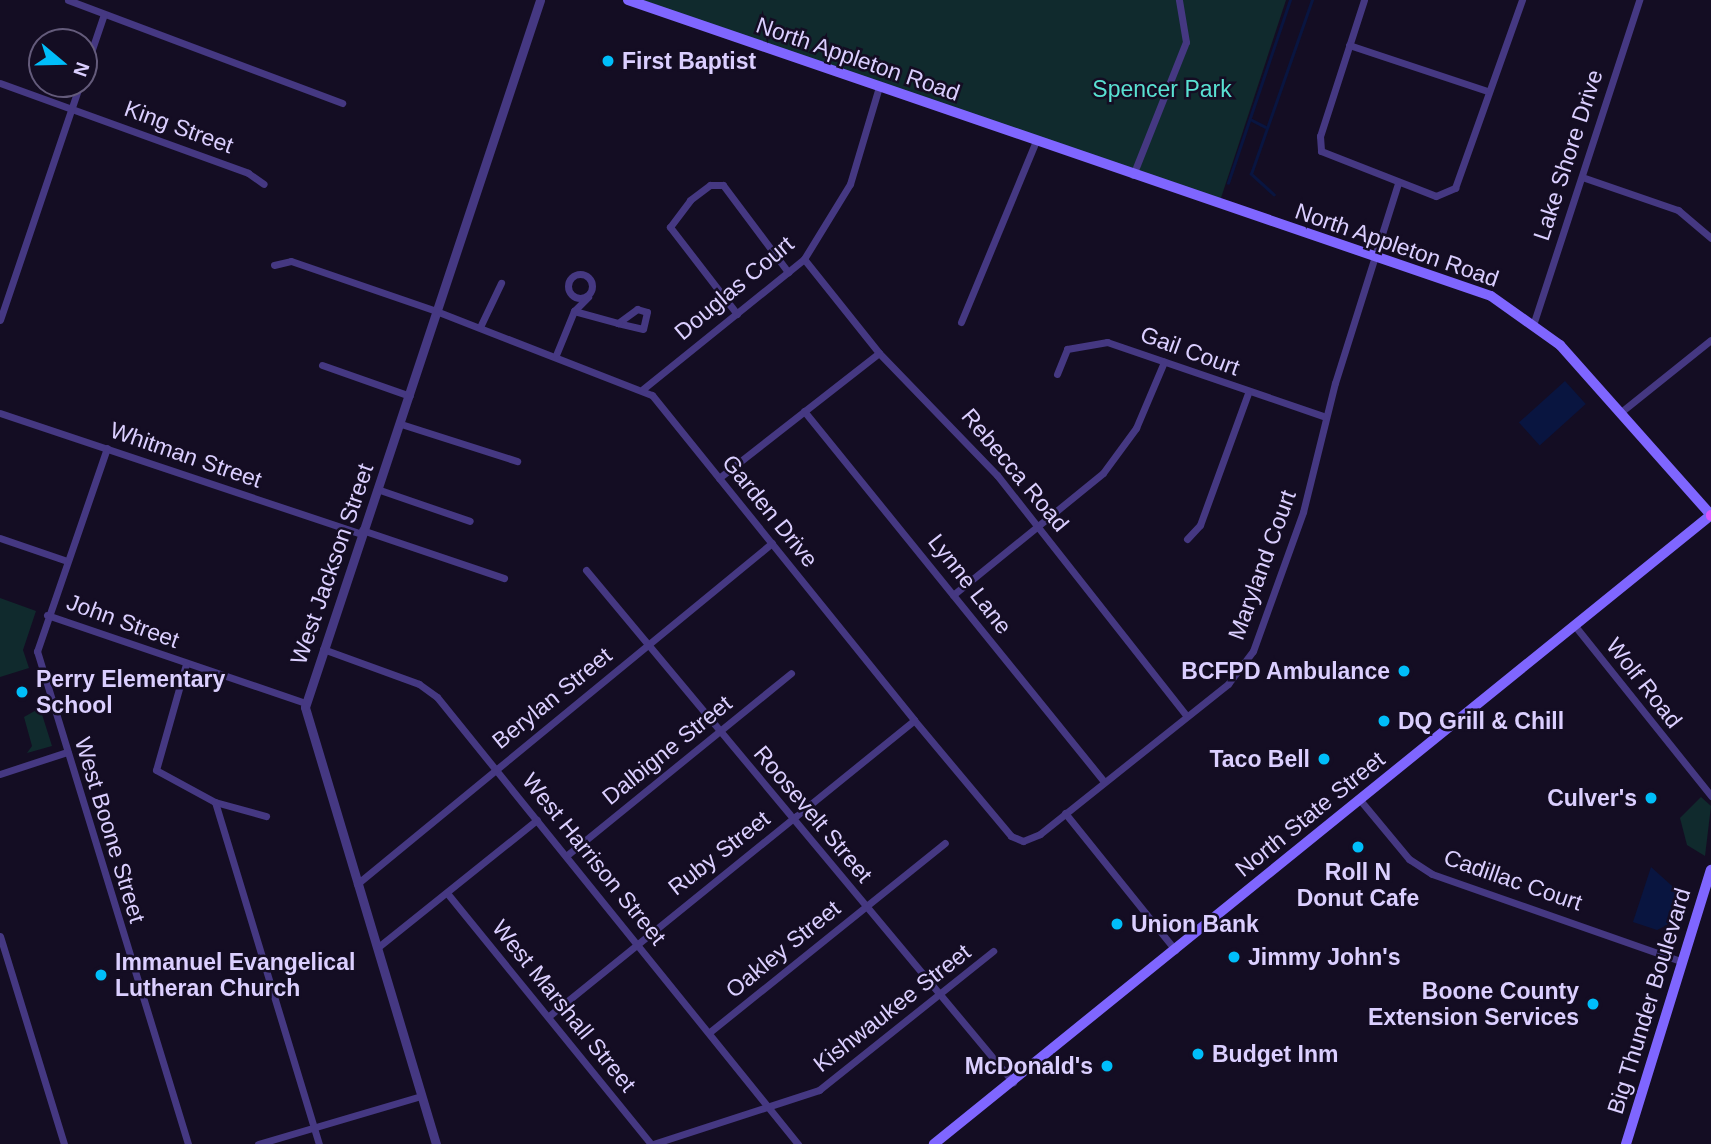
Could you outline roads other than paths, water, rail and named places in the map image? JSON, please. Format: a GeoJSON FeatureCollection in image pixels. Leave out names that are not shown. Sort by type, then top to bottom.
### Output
{"type":"FeatureCollection","features":[{"type":"Feature","properties":{"kind":"main road","name":"North Appleton Road"},"geometry":{"type":"LineString","coordinates":[[628,0],[1491,296],[1535,323],[1621,412],[1711,516]]}},
{"type":"Feature","properties":{"kind":"main road","name":"North State Street"},"geometry":{"type":"LineString","coordinates":[[934,1144],[1711,516]]}},
{"type":"Feature","properties":{"kind":"main road","name":"Big Thunder Boulevard"},"geometry":{"type":"LineString","coordinates":[[1626,1144],[1678,960],[1711,870]]}},
{"type":"Feature","properties":{"kind":"street"},"geometry":{"type":"LineString","coordinates":[[68,0],[342,103]]}},
{"type":"Feature","properties":{"kind":"street","name":"West Jackson Street"},"geometry":{"type":"LineString","coordinates":[[305,703],[361,532],[401,424],[540,0]]}},
{"type":"Feature","properties":{"kind":"street"},"geometry":{"type":"LineString","coordinates":[[1133,174],[1186,42],[1179,0]]}},
{"type":"Feature","properties":{"kind":"street"},"geometry":{"type":"LineString","coordinates":[[1364,0],[1320,136],[1321,151],[1398,184],[1448,194],[1522,0]]}},
{"type":"Feature","properties":{"kind":"street","name":"Lake Shore Drive"},"geometry":{"type":"LineString","coordinates":[[1535,323],[1639,0]]}},
{"type":"Feature","properties":{"kind":"street"},"geometry":{"type":"LineString","coordinates":[[98,32],[104,14]]}},
{"type":"Feature","properties":{"kind":"street"},"geometry":{"type":"LineString","coordinates":[[1349,45],[1488,91]]}},
{"type":"Feature","properties":{"kind":"street","name":"King Street"},"geometry":{"type":"LineString","coordinates":[[0,83],[72,108],[264,184]]}},
{"type":"Feature","properties":{"kind":"street","name":"Douglas Court"},"geometry":{"type":"LineString","coordinates":[[643,388],[804,259],[850,184],[879,87]]}},
{"type":"Feature","properties":{"kind":"street"},"geometry":{"type":"LineString","coordinates":[[0,320],[75,98]]}},
{"type":"Feature","properties":{"kind":"street"},"geometry":{"type":"LineString","coordinates":[[961,322],[1036,141]]}},
{"type":"Feature","properties":{"kind":"street"},"geometry":{"type":"LineString","coordinates":[[1582,177],[1678,209],[1711,238]]}},
{"type":"Feature","properties":{"kind":"street","name":"Maryland Court"},"geometry":{"type":"LineString","coordinates":[[1006,830],[1018,840],[1032,839],[1228,684],[1253,651],[1303,512],[1326,417],[1398,184]]}},
{"type":"Feature","properties":{"kind":"street"},"geometry":{"type":"LineString","coordinates":[[737,314],[670,227],[690,200],[710,185],[723,186],[788,272]]}},
{"type":"Feature","properties":{"kind":"street","name":"Rebecca Road"},"geometry":{"type":"LineString","coordinates":[[804,259],[879,354],[927,396],[1038,528],[1186,715]]}},
{"type":"Feature","properties":{"kind":"street","name":"Garden Drive"},"geometry":{"type":"LineString","coordinates":[[274,265],[291,261],[436,311],[643,388],[1006,830]]}},
{"type":"Feature","properties":{"kind":"street"},"geometry":{"type":"LineString","coordinates":[[480,327],[501,283]]}},
{"type":"Feature","properties":{"kind":"street"},"geometry":{"type":"LineString","coordinates":[[556,355],[574,311],[588,297]]}},
{"type":"Feature","properties":{"kind":"street"},"geometry":{"type":"LineString","coordinates":[[574,311],[618,323]]}},
{"type":"Feature","properties":{"kind":"street"},"geometry":{"type":"LineString","coordinates":[[1621,412],[1711,340]]}},
{"type":"Feature","properties":{"kind":"street","name":"Gail Court"},"geometry":{"type":"LineString","coordinates":[[1057,374],[1067,349],[1089,342],[1115,344],[1248,393],[1326,417]]}},
{"type":"Feature","properties":{"kind":"street"},"geometry":{"type":"LineString","coordinates":[[719,478],[879,354]]}},
{"type":"Feature","properties":{"kind":"street"},"geometry":{"type":"LineString","coordinates":[[953,596],[1038,528],[1121,452],[1164,362]]}},
{"type":"Feature","properties":{"kind":"street"},"geometry":{"type":"LineString","coordinates":[[322,365],[410,396]]}},
{"type":"Feature","properties":{"kind":"street"},"geometry":{"type":"LineString","coordinates":[[1187,539],[1200,525],[1248,393]]}},
{"type":"Feature","properties":{"kind":"street","name":"Lynne Lane"},"geometry":{"type":"LineString","coordinates":[[804,411],[1104,782]]}},
{"type":"Feature","properties":{"kind":"street","name":"Whitman Street"},"geometry":{"type":"LineString","coordinates":[[0,412],[503,578]]}},
{"type":"Feature","properties":{"kind":"street"},"geometry":{"type":"LineString","coordinates":[[401,424],[517,461]]}},
{"type":"Feature","properties":{"kind":"street","name":"West Boone Street"},"geometry":{"type":"LineString","coordinates":[[107,448],[47,615],[37,652],[188,1144]]}},
{"type":"Feature","properties":{"kind":"street"},"geometry":{"type":"LineString","coordinates":[[377,489],[470,521]]}},
{"type":"Feature","properties":{"kind":"street"},"geometry":{"type":"LineString","coordinates":[[0,538],[67,561]]}},
{"type":"Feature","properties":{"kind":"street","name":"Berylan Street"},"geometry":{"type":"LineString","coordinates":[[357,884],[772,543]]}},
{"type":"Feature","properties":{"kind":"street","name":"Roosevelt Street"},"geometry":{"type":"LineString","coordinates":[[586,570],[719,733],[1013,1082]]}},
{"type":"Feature","properties":{"kind":"street","name":"John Street"},"geometry":{"type":"LineString","coordinates":[[47,615],[305,703]]}},
{"type":"Feature","properties":{"kind":"street","name":"Wolf Road"},"geometry":{"type":"LineString","coordinates":[[1575,626],[1711,796]]}},
{"type":"Feature","properties":{"kind":"street","name":"West Harrison Street"},"geometry":{"type":"LineString","coordinates":[[323,649],[419,684],[496,768],[773,1107],[798,1144]]}},
{"type":"Feature","properties":{"kind":"street"},"geometry":{"type":"LineString","coordinates":[[186,664],[156,770],[215,802],[266,816]]}},
{"type":"Feature","properties":{"kind":"street","name":"Dalbigne Street"},"geometry":{"type":"LineString","coordinates":[[566,856],[790,673]]}},
{"type":"Feature","properties":{"kind":"street"},"geometry":{"type":"LineString","coordinates":[[305,703],[436,1144]]}},
{"type":"Feature","properties":{"kind":"street","name":"Ruby Street"},"geometry":{"type":"LineString","coordinates":[[548,1016],[914,720]]}},
{"type":"Feature","properties":{"kind":"street"},"geometry":{"type":"LineString","coordinates":[[0,774],[66,752]]}},
{"type":"Feature","properties":{"kind":"street","name":"Cadillac Court"},"geometry":{"type":"LineString","coordinates":[[1360,800],[1409,859],[1432,874],[1678,960]]}},
{"type":"Feature","properties":{"kind":"street"},"geometry":{"type":"LineString","coordinates":[[215,802],[319,1144]]}},
{"type":"Feature","properties":{"kind":"street"},"geometry":{"type":"LineString","coordinates":[[1065,813],[1175,950]]}},
{"type":"Feature","properties":{"kind":"street"},"geometry":{"type":"LineString","coordinates":[[377,948],[537,820]]}},
{"type":"Feature","properties":{"kind":"street","name":"Oakley Street"},"geometry":{"type":"LineString","coordinates":[[711,1031],[944,843]]}},
{"type":"Feature","properties":{"kind":"street","name":"West Marshall Street"},"geometry":{"type":"LineString","coordinates":[[447,893],[652,1144]]}},
{"type":"Feature","properties":{"kind":"street"},"geometry":{"type":"LineString","coordinates":[[0,936],[64,1144]]}},
{"type":"Feature","properties":{"kind":"street","name":"Kishwaukee Street"},"geometry":{"type":"LineString","coordinates":[[652,1144],[819,1090],[942,995],[993,951]]}},
{"type":"Feature","properties":{"kind":"street"},"geometry":{"type":"LineString","coordinates":[[258,1144],[421,1096]]}},
{"type":"Feature","properties":{"kind":"water"},"geometry":{"type":"Polygon","coordinates":[[[1565,381],[1586,404],[1540,446],[1519,422],[1565,381]]]}},
{"type":"Feature","properties":{"kind":"water"},"geometry":{"type":"Polygon","coordinates":[[[1651,867],[1681,894],[1667,925],[1657,930],[1633,922],[1651,867]]]}},
{"type":"Feature","properties":{"kind":"waterway"},"geometry":{"type":"LineString","coordinates":[[1228,183],[1290,0]]}},
{"type":"Feature","properties":{"kind":"waterway"},"geometry":{"type":"LineString","coordinates":[[1274,195],[1251,174],[1312,0]]}},
{"type":"Feature","properties":{"kind":"waterway"},"geometry":{"type":"LineString","coordinates":[[1250,119],[1266,127]]}},
{"type":"Feature","properties":{"kind":"place","name":"First Baptist"},"geometry":{"type":"Point","coordinates":[608,61]}},
{"type":"Feature","properties":{"kind":"place","name":"BCFPD Ambulance"},"geometry":{"type":"Point","coordinates":[1404,671]}},
{"type":"Feature","properties":{"kind":"place","name":"Perry Elementary School"},"geometry":{"type":"Point","coordinates":[22,692]}},
{"type":"Feature","properties":{"kind":"place","name":"DQ Grill & Chill"},"geometry":{"type":"Point","coordinates":[1384,721]}},
{"type":"Feature","properties":{"kind":"place","name":"Taco Bell"},"geometry":{"type":"Point","coordinates":[1324,759]}},
{"type":"Feature","properties":{"kind":"place","name":"Culver's"},"geometry":{"type":"Point","coordinates":[1651,798]}},
{"type":"Feature","properties":{"kind":"place","name":"Roll N Donut Cafe"},"geometry":{"type":"Point","coordinates":[1358,847]}},
{"type":"Feature","properties":{"kind":"place","name":"Union Bank"},"geometry":{"type":"Point","coordinates":[1117,924]}},
{"type":"Feature","properties":{"kind":"place","name":"Jimmy John's"},"geometry":{"type":"Point","coordinates":[1234,957]}},
{"type":"Feature","properties":{"kind":"place","name":"Immanuel Evangelical Lutheran Church"},"geometry":{"type":"Point","coordinates":[101,975]}},
{"type":"Feature","properties":{"kind":"place","name":"Boone County Extension Services"},"geometry":{"type":"Point","coordinates":[1593,1004]}},
{"type":"Feature","properties":{"kind":"place","name":"Budget Inm"},"geometry":{"type":"Point","coordinates":[1198,1054]}},
{"type":"Feature","properties":{"kind":"place","name":"McDonald's"},"geometry":{"type":"Point","coordinates":[1107,1066]}},
{"type":"Feature","properties":{"kind":"park label","name":"Spencer Park"},"geometry":{"type":"Point","coordinates":[1162,89]}}]}
